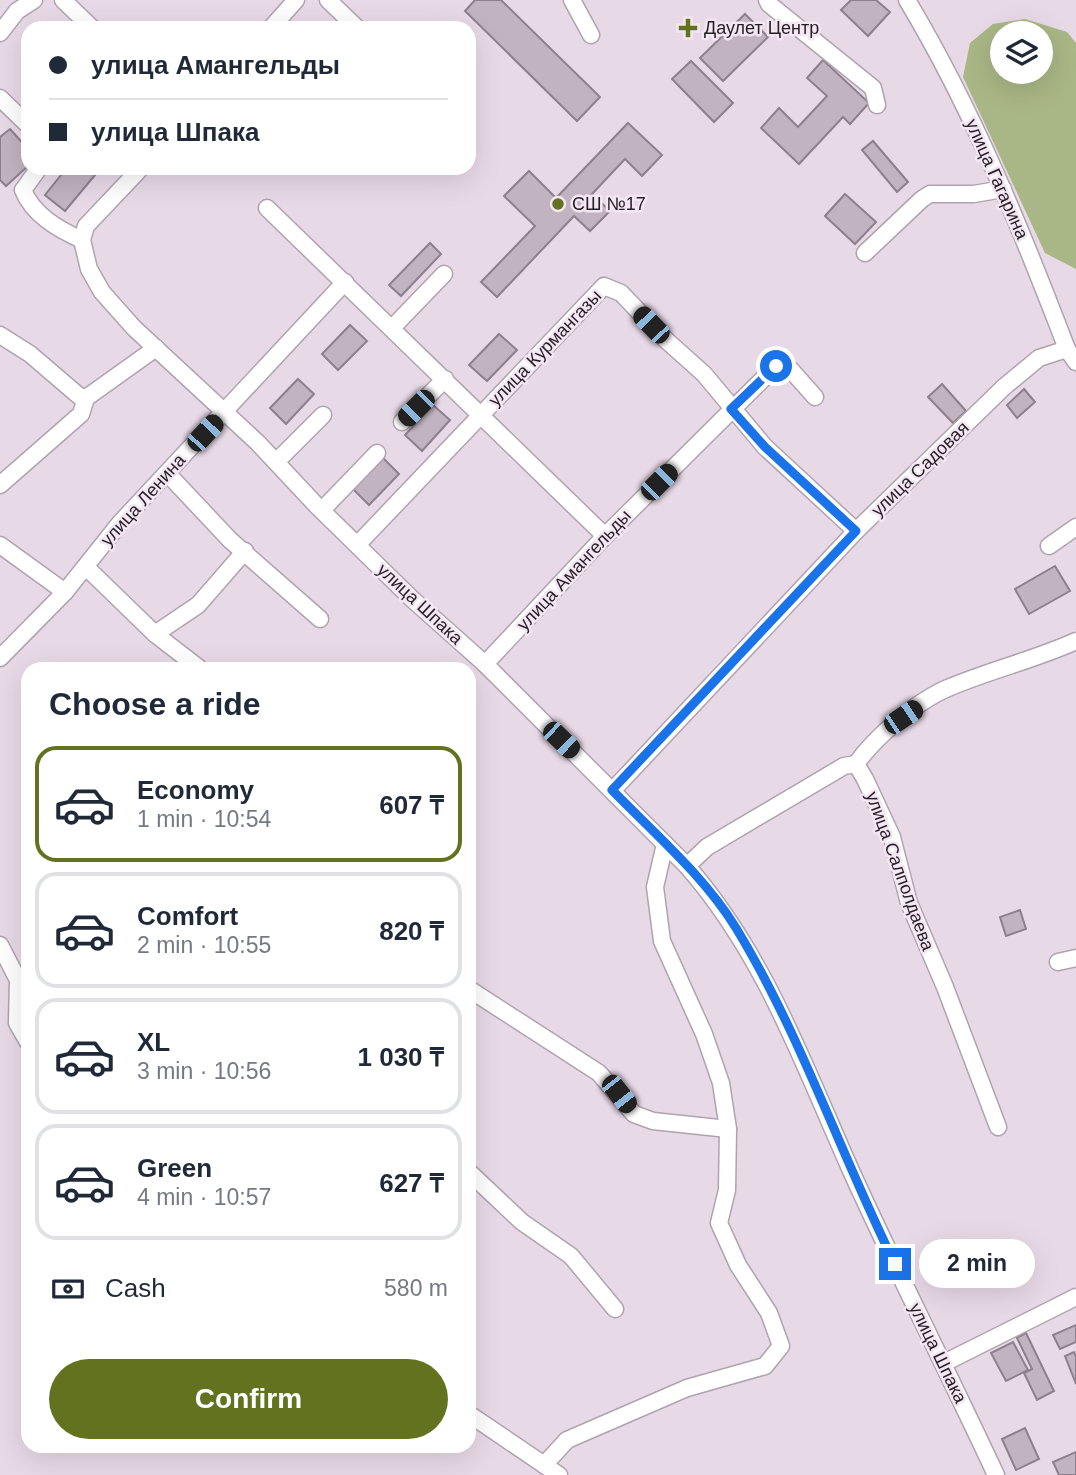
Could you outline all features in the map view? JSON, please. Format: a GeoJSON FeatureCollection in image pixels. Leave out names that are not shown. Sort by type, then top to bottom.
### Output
{"type":"FeatureCollection","features":[{"type":"Feature","properties":{"kind":"street"},"geometry":{"type":"LineString","coordinates":[[0,33],[17,11],[34,0]]}},
{"type":"Feature","properties":{"kind":"street"},"geometry":{"type":"LineString","coordinates":[[63,0],[85,21]]}},
{"type":"Feature","properties":{"kind":"street"},"geometry":{"type":"LineString","coordinates":[[277,21],[296,0]]}},
{"type":"Feature","properties":{"kind":"street"},"geometry":{"type":"LineString","coordinates":[[328,0],[344,21]]}},
{"type":"Feature","properties":{"kind":"street"},"geometry":{"type":"LineString","coordinates":[[572,0],[591,35]]}},
{"type":"Feature","properties":{"kind":"street"},"geometry":{"type":"LineString","coordinates":[[767,0],[873,88],[877,106]]}},
{"type":"Feature","properties":{"kind":"street","name":"улица Гагарина"},"geometry":{"type":"LineString","coordinates":[[907,0],[940,54],[1003,189],[1072,356]]}},
{"type":"Feature","properties":{"kind":"street"},"geometry":{"type":"LineString","coordinates":[[0,97],[21,118]]}},
{"type":"Feature","properties":{"kind":"street"},"geometry":{"type":"LineString","coordinates":[[34,175],[23,190],[27,200],[50,223],[82,240],[86,226],[134,175]]}},
{"type":"Feature","properties":{"kind":"street"},"geometry":{"type":"LineString","coordinates":[[865,253],[930,194],[974,194],[1003,189]]}},
{"type":"Feature","properties":{"kind":"street"},"geometry":{"type":"LineString","coordinates":[[267,208],[605,536]]}},
{"type":"Feature","properties":{"kind":"street","name":"улица Шпака"},"geometry":{"type":"LineString","coordinates":[[82,240],[89,269],[102,292],[156,348],[276,461],[321,510],[411,598],[485,664],[687,866],[715,898],[736,928],[772,993],[882,1239],[996,1475]]}},
{"type":"Feature","properties":{"kind":"street"},"geometry":{"type":"LineString","coordinates":[[392,328],[444,274]]}},
{"type":"Feature","properties":{"kind":"street","name":"улица Ленина"},"geometry":{"type":"LineString","coordinates":[[0,658],[65,592],[120,523],[345,282]]}},
{"type":"Feature","properties":{"kind":"street","name":"улица Курмангазы"},"geometry":{"type":"LineString","coordinates":[[358,544],[604,286],[621,293],[666,340],[704,374],[765,447],[856,531]]}},
{"type":"Feature","properties":{"kind":"street"},"geometry":{"type":"LineString","coordinates":[[0,335],[30,354],[79,396],[86,398]]}},
{"type":"Feature","properties":{"kind":"street"},"geometry":{"type":"LineString","coordinates":[[0,485],[81,414],[86,398],[156,348]]}},
{"type":"Feature","properties":{"kind":"street","name":"улица Садовая"},"geometry":{"type":"LineString","coordinates":[[612,790],[856,531],[1004,387],[1039,358],[1072,356]]}},
{"type":"Feature","properties":{"kind":"street","name":"улица Амангельды"},"geometry":{"type":"LineString","coordinates":[[485,664],[605,536],[776,366],[791,370],[815,397]]}},
{"type":"Feature","properties":{"kind":"street"},"geometry":{"type":"LineString","coordinates":[[402,422],[445,379]]}},
{"type":"Feature","properties":{"kind":"street"},"geometry":{"type":"LineString","coordinates":[[276,461],[323,415]]}},
{"type":"Feature","properties":{"kind":"street"},"geometry":{"type":"LineString","coordinates":[[321,510],[377,453]]}},
{"type":"Feature","properties":{"kind":"street"},"geometry":{"type":"LineString","coordinates":[[167,473],[230,540],[320,619]]}},
{"type":"Feature","properties":{"kind":"street"},"geometry":{"type":"LineString","coordinates":[[1049,547],[1076,527]]}},
{"type":"Feature","properties":{"kind":"street"},"geometry":{"type":"LineString","coordinates":[[0,545],[65,592]]}},
{"type":"Feature","properties":{"kind":"street"},"geometry":{"type":"LineString","coordinates":[[155,634],[198,605],[245,551]]}},
{"type":"Feature","properties":{"kind":"street"},"geometry":{"type":"LineString","coordinates":[[86,566],[155,634],[191,662]]}},
{"type":"Feature","properties":{"kind":"street"},"geometry":{"type":"LineString","coordinates":[[687,866],[707,847],[844,766],[856,764],[865,752],[903,717],[946,689],[1040,657],[1076,640]]}},
{"type":"Feature","properties":{"kind":"street","name":"улица Салполдаева"},"geometry":{"type":"LineString","coordinates":[[856,764],[892,837],[909,903],[945,987],[998,1127]]}},
{"type":"Feature","properties":{"kind":"street"},"geometry":{"type":"LineString","coordinates":[[544,1465],[566,1440],[687,1388],[765,1366],[781,1346],[769,1313],[738,1265],[719,1223],[727,1190],[728,1129],[721,1083],[704,1034],[662,941],[655,887],[665,844]]}},
{"type":"Feature","properties":{"kind":"street"},"geometry":{"type":"LineString","coordinates":[[0,945],[21,974]]}},
{"type":"Feature","properties":{"kind":"street"},"geometry":{"type":"LineString","coordinates":[[1058,962],[1076,958]]}},
{"type":"Feature","properties":{"kind":"street"},"geometry":{"type":"LineString","coordinates":[[21,985],[17,1023],[21,1030]]}},
{"type":"Feature","properties":{"kind":"street"},"geometry":{"type":"LineString","coordinates":[[476,994],[599,1073],[634,1114],[653,1121],[728,1129]]}},
{"type":"Feature","properties":{"kind":"street"},"geometry":{"type":"LineString","coordinates":[[476,1179],[522,1222],[571,1256],[615,1309]]}},
{"type":"Feature","properties":{"kind":"street"},"geometry":{"type":"LineString","coordinates":[[944,1363],[1076,1297]]}},
{"type":"Feature","properties":{"kind":"street"},"geometry":{"type":"LineString","coordinates":[[476,1419],[559,1475]]}},
{"type":"Feature","properties":{"kind":"green space"},"geometry":{"type":"Polygon","coordinates":[[[990,26],[990,84],[1053,84],[1053,28],[1067,32],[1076,43],[1076,269],[1045,253],[963,77],[970,43],[990,26]]]}},
{"type":"Feature","properties":{"kind":"building"},"geometry":{"type":"Polygon","coordinates":[[[475,0],[501,0],[600,97],[577,121],[465,11],[475,0]]]}},
{"type":"Feature","properties":{"kind":"building"},"geometry":{"type":"Polygon","coordinates":[[[851,0],[876,0],[890,12],[868,36],[841,10],[851,0]]]}},
{"type":"Feature","properties":{"kind":"building"},"geometry":{"type":"Polygon","coordinates":[[[745,14],[768,37],[723,81],[700,58],[745,14]]]}},
{"type":"Feature","properties":{"kind":"building"},"geometry":{"type":"Polygon","coordinates":[[[823,60],[869,103],[850,124],[843,117],[799,164],[761,128],[779,108],[798,127],[827,96],[807,78],[823,60]]]}},
{"type":"Feature","properties":{"kind":"building"},"geometry":{"type":"Polygon","coordinates":[[[691,61],[733,103],[714,122],[672,79],[691,61]]]}},
{"type":"Feature","properties":{"kind":"building","name":"СШ №17"},"geometry":{"type":"Polygon","coordinates":[[[628,123],[662,155],[642,176],[625,159],[592,194],[610,211],[590,231],[574,216],[497,297],[481,282],[535,226],[504,196],[529,171],[556,198],[628,123]]]}},
{"type":"Feature","properties":{"kind":"building"},"geometry":{"type":"Polygon","coordinates":[[[10,129],[21,141],[21,172],[6,186],[0,180],[0,137],[10,129]]]}},
{"type":"Feature","properties":{"kind":"building"},"geometry":{"type":"Polygon","coordinates":[[[873,141],[908,182],[897,192],[862,150],[873,141]]]}},
{"type":"Feature","properties":{"kind":"building"},"geometry":{"type":"Polygon","coordinates":[[[61,175],[95,175],[65,211],[45,195],[61,175]]]}},
{"type":"Feature","properties":{"kind":"building"},"geometry":{"type":"Polygon","coordinates":[[[845,194],[876,222],[855,244],[825,216],[845,194]]]}},
{"type":"Feature","properties":{"kind":"building"},"geometry":{"type":"Polygon","coordinates":[[[430,243],[441,254],[401,296],[389,285],[430,243]]]}},
{"type":"Feature","properties":{"kind":"building"},"geometry":{"type":"Polygon","coordinates":[[[350,325],[367,341],[338,370],[322,354],[350,325]]]}},
{"type":"Feature","properties":{"kind":"building"},"geometry":{"type":"Polygon","coordinates":[[[499,334],[517,350],[487,381],[469,365],[499,334]]]}},
{"type":"Feature","properties":{"kind":"building"},"geometry":{"type":"Polygon","coordinates":[[[298,379],[314,394],[286,424],[270,408],[298,379]]]}},
{"type":"Feature","properties":{"kind":"building"},"geometry":{"type":"Polygon","coordinates":[[[942,384],[966,411],[953,423],[928,397],[942,384]]]}},
{"type":"Feature","properties":{"kind":"building"},"geometry":{"type":"Polygon","coordinates":[[[1024,389],[1035,402],[1017,418],[1007,405],[1024,389]]]}},
{"type":"Feature","properties":{"kind":"building"},"geometry":{"type":"Polygon","coordinates":[[[433,405],[450,420],[422,451],[405,435],[433,405]]]}},
{"type":"Feature","properties":{"kind":"building"},"geometry":{"type":"Polygon","coordinates":[[[382,457],[399,474],[369,505],[352,488],[382,457]]]}},
{"type":"Feature","properties":{"kind":"building"},"geometry":{"type":"Polygon","coordinates":[[[1055,566],[1070,591],[1029,614],[1015,589],[1055,566]]]}},
{"type":"Feature","properties":{"kind":"building"},"geometry":{"type":"Polygon","coordinates":[[[1020,910],[1026,929],[1006,936],[1000,917],[1020,910]]]}},
{"type":"Feature","properties":{"kind":"building"},"geometry":{"type":"Polygon","coordinates":[[[1076,1325],[1076,1342],[1060,1349],[1053,1335],[1076,1325]]]}},
{"type":"Feature","properties":{"kind":"building"},"geometry":{"type":"Polygon","coordinates":[[[1026,1333],[1054,1391],[1037,1400],[1024,1373],[1032,1369],[1017,1338],[1026,1333]]]}},
{"type":"Feature","properties":{"kind":"building"},"geometry":{"type":"Polygon","coordinates":[[[1013,1342],[1028,1370],[1006,1381],[991,1353],[1013,1342]]]}},
{"type":"Feature","properties":{"kind":"building"},"geometry":{"type":"Polygon","coordinates":[[[1074,1352],[1076,1357],[1076,1384],[1065,1356],[1074,1352]]]}},
{"type":"Feature","properties":{"kind":"building"},"geometry":{"type":"Polygon","coordinates":[[[1025,1428],[1039,1459],[1016,1470],[1002,1439],[1025,1428]]]}},
{"type":"Feature","properties":{"kind":"building"},"geometry":{"type":"Polygon","coordinates":[[[1076,1452],[1076,1475],[1059,1475],[1053,1462],[1076,1452]]]}},
{"type":"Feature","properties":{"kind":"place","name":"Даулет Центр"},"geometry":{"type":"Point","coordinates":[688,28]}},
{"type":"Feature","properties":{"kind":"place","name":"СШ №17"},"geometry":{"type":"Point","coordinates":[558,204]}},
{"type":"Feature","properties":{"kind":"route"},"geometry":{"type":"LineString","coordinates":[[776,366],[731,409],[765,447],[856,531],[612,790],[687,866],[715,898],[736,928],[772,993],[895,1264]]}}]}
